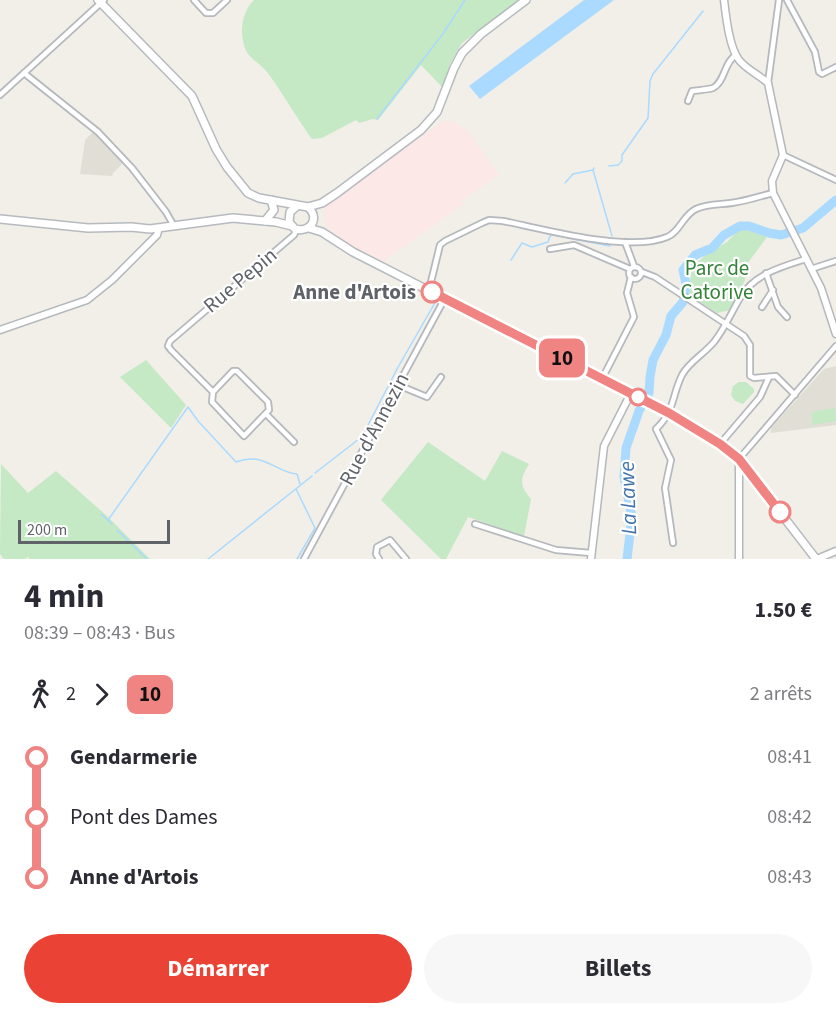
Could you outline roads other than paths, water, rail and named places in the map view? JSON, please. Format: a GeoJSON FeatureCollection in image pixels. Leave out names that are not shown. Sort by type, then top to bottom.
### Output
{"type":"FeatureCollection","features":[{"type":"Feature","properties":{"kind":"main road"},"geometry":{"type":"LineString","coordinates":[[101,1],[192,96],[212,141],[238,183],[254,196],[308,207],[322,203],[421,130],[437,112],[462,53],[481,34],[526,0]]}},
{"type":"Feature","properties":{"kind":"main road"},"geometry":{"type":"LineString","coordinates":[[274,200],[289,215],[295,228]]}},
{"type":"Feature","properties":{"kind":"main road"},"geometry":{"type":"LineString","coordinates":[[265,222],[274,210],[274,200]]}},
{"type":"Feature","properties":{"kind":"main road"},"geometry":{"type":"LineString","coordinates":[[309,228],[322,203]]}},
{"type":"Feature","properties":{"kind":"main road"},"geometry":{"type":"LineString","coordinates":[[276,222],[289,215],[297,206]]}},
{"type":"Feature","properties":{"kind":"main road"},"geometry":{"type":"LineString","coordinates":[[308,207],[322,232]]}},
{"type":"Feature","properties":{"kind":"main road"},"geometry":{"type":"LineString","coordinates":[[0,219],[88,228],[150,229],[233,218],[276,222],[295,228],[309,228],[322,232],[353,252],[430,287],[445,298],[669,413],[720,444],[739,459],[816,559]]}},
{"type":"Feature","properties":{"kind":"street"},"geometry":{"type":"LineString","coordinates":[[194,0],[206,13],[213,14],[227,0]]}},
{"type":"Feature","properties":{"kind":"street"},"geometry":{"type":"LineString","coordinates":[[724,0],[726,20],[736,55],[744,65],[768,83]]}},
{"type":"Feature","properties":{"kind":"street"},"geometry":{"type":"LineString","coordinates":[[779,0],[768,83],[783,154],[772,181],[773,193],[821,288],[836,333]]}},
{"type":"Feature","properties":{"kind":"street"},"geometry":{"type":"LineString","coordinates":[[787,0],[815,52],[819,72],[822,74],[836,67]]}},
{"type":"Feature","properties":{"kind":"street"},"geometry":{"type":"LineString","coordinates":[[0,95],[101,1]]}},
{"type":"Feature","properties":{"kind":"street"},"geometry":{"type":"LineString","coordinates":[[688,102],[692,91],[713,88],[719,83],[732,57],[736,55]]}},
{"type":"Feature","properties":{"kind":"street"},"geometry":{"type":"LineString","coordinates":[[24,74],[98,132],[132,168],[174,226]]}},
{"type":"Feature","properties":{"kind":"street"},"geometry":{"type":"LineString","coordinates":[[783,154],[835,178]]}},
{"type":"Feature","properties":{"kind":"street"},"geometry":{"type":"LineString","coordinates":[[430,287],[440,245],[489,220],[625,242],[652,241],[667,237],[676,231],[696,209],[773,193]]}},
{"type":"Feature","properties":{"kind":"street"},"geometry":{"type":"LineString","coordinates":[[0,330],[87,300],[112,280],[157,235],[159,228]]}},
{"type":"Feature","properties":{"kind":"street","name":"Rue Pepin"},"geometry":{"type":"LineString","coordinates":[[213,392],[168,346],[170,341],[294,235],[295,228]]}},
{"type":"Feature","properties":{"kind":"street"},"geometry":{"type":"LineString","coordinates":[[150,229],[150,242]]}},
{"type":"Feature","properties":{"kind":"street"},"geometry":{"type":"LineString","coordinates":[[603,379],[634,317],[627,293],[632,268],[625,242]]}},
{"type":"Feature","properties":{"kind":"street"},"geometry":{"type":"LineString","coordinates":[[550,249],[574,245],[632,268],[639,267],[642,272],[655,277],[688,298],[748,341],[750,376],[754,378],[776,376],[795,395]]}},
{"type":"Feature","properties":{"kind":"street"},"geometry":{"type":"LineString","coordinates":[[673,543],[665,495],[671,460],[656,429],[669,413],[682,374],[712,345],[741,296],[766,273],[806,259]]}},
{"type":"Feature","properties":{"kind":"street"},"geometry":{"type":"LineString","coordinates":[[811,269],[836,261]]}},
{"type":"Feature","properties":{"kind":"street"},"geometry":{"type":"LineString","coordinates":[[631,278],[637,279],[642,272]]}},
{"type":"Feature","properties":{"kind":"street"},"geometry":{"type":"LineString","coordinates":[[766,273],[778,307],[787,317]]}},
{"type":"Feature","properties":{"kind":"street"},"geometry":{"type":"LineString","coordinates":[[762,307],[772,290]]}},
{"type":"Feature","properties":{"kind":"street","name":"Rue d'Annezin"},"geometry":{"type":"LineString","coordinates":[[304,559],[445,298]]}},
{"type":"Feature","properties":{"kind":"street"},"geometry":{"type":"LineString","coordinates":[[739,559],[739,459],[836,346]]}},
{"type":"Feature","properties":{"kind":"street"},"geometry":{"type":"LineString","coordinates":[[237,371],[268,402],[269,410],[244,436],[212,402],[213,392],[233,372],[237,371]]}},
{"type":"Feature","properties":{"kind":"street"},"geometry":{"type":"LineString","coordinates":[[398,385],[427,397],[441,377]]}},
{"type":"Feature","properties":{"kind":"street"},"geometry":{"type":"LineString","coordinates":[[720,444],[760,397],[770,377]]}},
{"type":"Feature","properties":{"kind":"street"},"geometry":{"type":"LineString","coordinates":[[475,524],[556,550],[591,556],[604,446],[631,393]]}},
{"type":"Feature","properties":{"kind":"street"},"geometry":{"type":"LineString","coordinates":[[266,414],[294,442]]}},
{"type":"Feature","properties":{"kind":"street"},"geometry":{"type":"LineString","coordinates":[[379,559],[376,554],[377,547],[390,540],[406,559]]}},
{"type":"Feature","properties":{"kind":"street"},"geometry":{"type":"LineString","coordinates":[[816,559],[836,551]]}},
{"type":"Feature","properties":{"kind":"water"},"geometry":{"type":"Polygon","coordinates":[[[584,0],[614,0],[480,99],[469,86],[584,0]]]}},
{"type":"Feature","properties":{"kind":"waterway"},"geometry":{"type":"LineString","coordinates":[[377,119],[442,35],[465,0]]}},
{"type":"Feature","properties":{"kind":"waterway"},"geometry":{"type":"LineString","coordinates":[[609,166],[618,165],[622,161],[622,155],[648,118],[650,81],[653,74],[703,11]]}},
{"type":"Feature","properties":{"kind":"waterway"},"geometry":{"type":"LineString","coordinates":[[594,168],[612,236]]}},
{"type":"Feature","properties":{"kind":"waterway"},"geometry":{"type":"LineString","coordinates":[[565,183],[573,174],[593,170]]}},
{"type":"Feature","properties":{"kind":"waterway","name":"La Lawe"},"geometry":{"type":"LineString","coordinates":[[627,559],[632,517],[624,477],[626,448],[639,411],[649,393],[653,360],[666,335],[671,316],[683,302],[686,284],[683,270],[695,255],[712,248],[724,235],[740,226],[749,226],[781,235],[803,228],[836,200]]}},
{"type":"Feature","properties":{"kind":"waterway"},"geometry":{"type":"LineString","coordinates":[[511,260],[522,243],[532,247],[548,242],[550,236],[553,235],[610,246]]}},
{"type":"Feature","properties":{"kind":"waterway"},"geometry":{"type":"LineString","coordinates":[[315,473],[359,439],[365,431],[436,301]]}},
{"type":"Feature","properties":{"kind":"waterway"},"geometry":{"type":"LineString","coordinates":[[108,520],[188,407],[236,462],[246,459],[263,461],[297,474],[300,484]]}},
{"type":"Feature","properties":{"kind":"waterway"},"geometry":{"type":"LineString","coordinates":[[208,559],[312,476]]}},
{"type":"Feature","properties":{"kind":"waterway"},"geometry":{"type":"LineString","coordinates":[[296,489],[315,528],[297,559]]}},
{"type":"Feature","properties":{"kind":"waterway"},"geometry":{"type":"LineString","coordinates":[[101,514],[112,524]]}},
{"type":"Feature","properties":{"kind":"waterway"},"geometry":{"type":"LineString","coordinates":[[117,530],[147,559]]}},
{"type":"Feature","properties":{"kind":"place","name":"Anne d'Artois"},"geometry":{"type":"Point","coordinates":[432,292]}},
{"type":"Feature","properties":{"kind":"park label","name":"Parc de Catorive"},"geometry":{"type":"Point","coordinates":[717,280]}}]}
